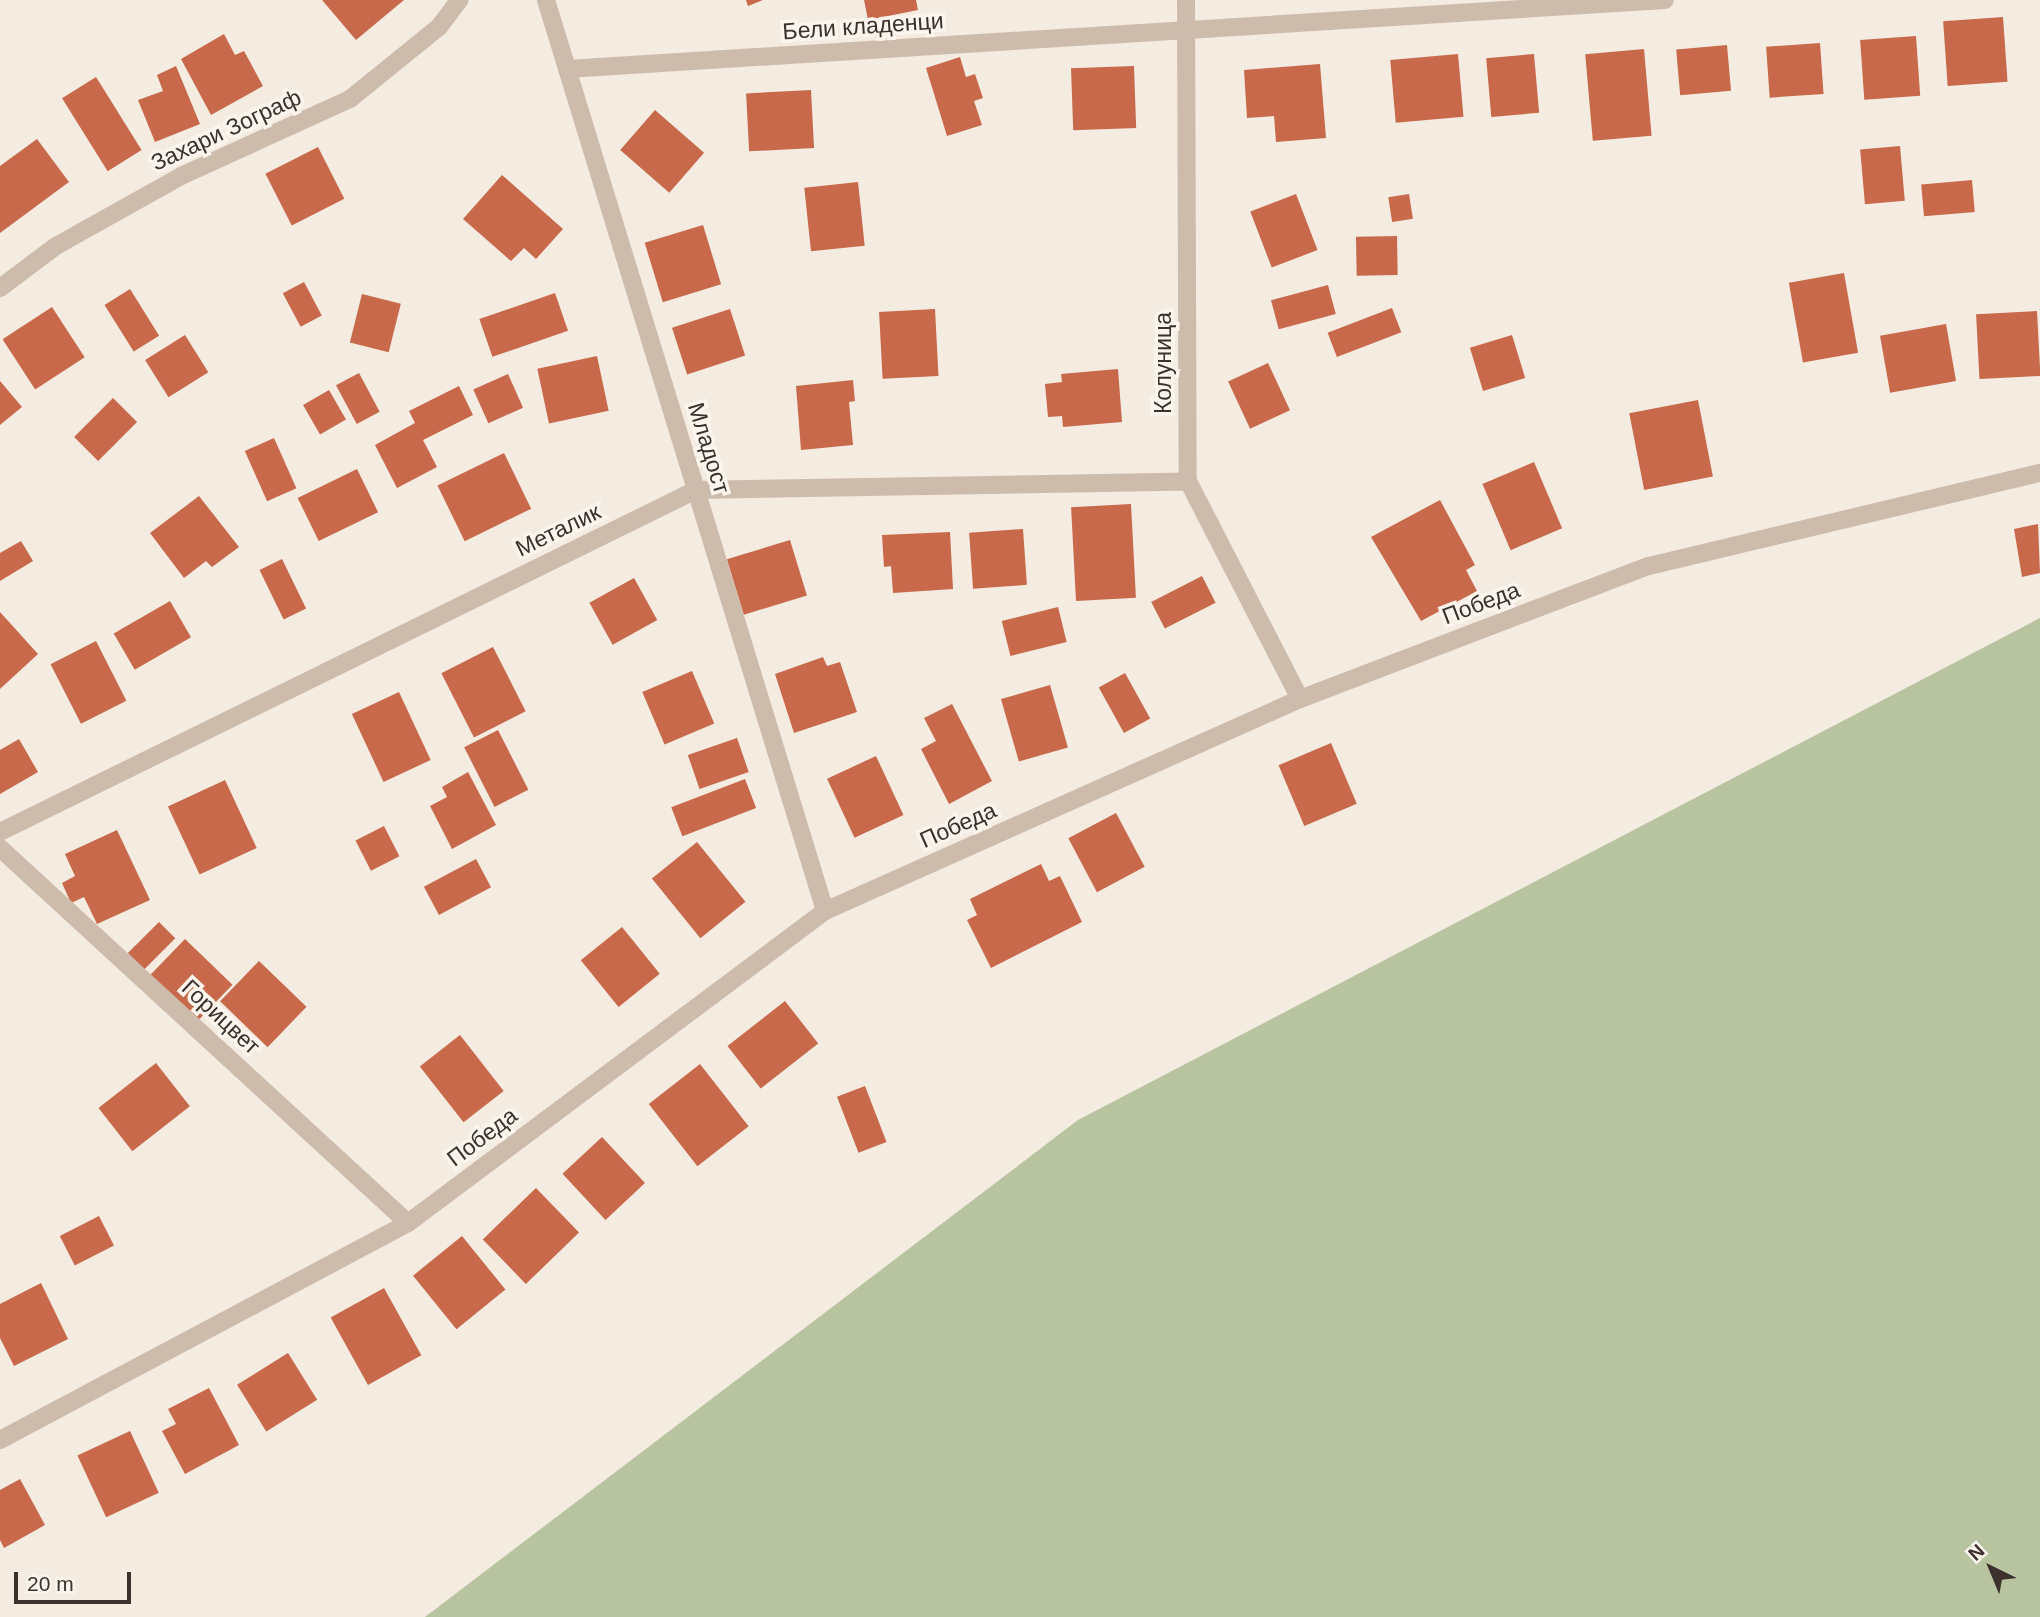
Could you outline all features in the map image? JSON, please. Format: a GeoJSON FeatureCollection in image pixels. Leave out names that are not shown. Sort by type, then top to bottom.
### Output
{"type":"FeatureCollection","features":[{"type":"Feature","properties":{"kind":"street","name":"Захари Зограф"},"geometry":{"type":"LineString","coordinates":[[0,288],[57,246],[181,176],[350,99],[439,27],[458,0]]}},
{"type":"Feature","properties":{"kind":"street","name":"Младост"},"geometry":{"type":"LineString","coordinates":[[546,0],[825,911]]}},
{"type":"Feature","properties":{"kind":"street","name":"Колуница"},"geometry":{"type":"LineString","coordinates":[[1186,0],[1188,481],[1300,699]]}},
{"type":"Feature","properties":{"kind":"street","name":"Бели кладенци"},"geometry":{"type":"LineString","coordinates":[[567,69],[1665,0]]}},
{"type":"Feature","properties":{"kind":"street","name":"Победа"},"geometry":{"type":"LineString","coordinates":[[0,1440],[408,1223],[825,911],[1300,699],[1649,566],[2040,473]]}},
{"type":"Feature","properties":{"kind":"street","name":"Металик"},"geometry":{"type":"LineString","coordinates":[[0,832],[696,490],[1188,481]]}},
{"type":"Feature","properties":{"kind":"street","name":"Горицвет"},"geometry":{"type":"LineString","coordinates":[[0,848],[408,1223]]}},
{"type":"Feature","properties":{"kind":"green space"},"geometry":{"type":"Polygon","coordinates":[[[2040,618],[2040,1617],[425,1617],[1078,1120],[2040,618]]]}},
{"type":"Feature","properties":{"kind":"building"},"geometry":{"type":"Polygon","coordinates":[[[322,0],[404,0],[356,40],[322,0]]]}},
{"type":"Feature","properties":{"kind":"building"},"geometry":{"type":"Polygon","coordinates":[[[746,0],[763,0],[748,6],[746,0]]]}},
{"type":"Feature","properties":{"kind":"building"},"geometry":{"type":"Polygon","coordinates":[[[864,0],[916,0],[918,10],[868,20],[864,0]]]}},
{"type":"Feature","properties":{"kind":"building"},"geometry":{"type":"Polygon","coordinates":[[[2003,17],[2008,82],[1948,86],[1943,21],[2003,17]]]}},
{"type":"Feature","properties":{"kind":"building"},"geometry":{"type":"Polygon","coordinates":[[[224,34],[235,55],[244,51],[263,86],[211,115],[181,59],[224,34]]]}},
{"type":"Feature","properties":{"kind":"building"},"geometry":{"type":"Polygon","coordinates":[[[1916,36],[1920,96],[1864,100],[1860,40],[1916,36]]]}},
{"type":"Feature","properties":{"kind":"building"},"geometry":{"type":"Polygon","coordinates":[[[1820,43],[1824,94],[1770,98],[1766,47],[1820,43]]]}},
{"type":"Feature","properties":{"kind":"building"},"geometry":{"type":"Polygon","coordinates":[[[1727,45],[1731,91],[1680,95],[1676,49],[1727,45]]]}},
{"type":"Feature","properties":{"kind":"building"},"geometry":{"type":"Polygon","coordinates":[[[1644,49],[1652,136],[1593,141],[1585,54],[1644,49]]]}},
{"type":"Feature","properties":{"kind":"building"},"geometry":{"type":"Polygon","coordinates":[[[1458,54],[1463,117],[1396,123],[1390,60],[1458,54]]]}},
{"type":"Feature","properties":{"kind":"building"},"geometry":{"type":"Polygon","coordinates":[[[1534,54],[1539,113],[1491,117],[1486,58],[1534,54]]]}},
{"type":"Feature","properties":{"kind":"building"},"geometry":{"type":"Polygon","coordinates":[[[960,57],[966,77],[975,74],[983,98],[974,101],[982,125],[947,136],[926,68],[960,57]]]}},
{"type":"Feature","properties":{"kind":"building"},"geometry":{"type":"Polygon","coordinates":[[[1320,64],[1326,138],[1276,142],[1274,116],[1247,118],[1244,70],[1320,64]]]}},
{"type":"Feature","properties":{"kind":"building"},"geometry":{"type":"Polygon","coordinates":[[[176,66],[200,124],[155,142],[138,100],[163,91],[157,75],[176,66]]]}},
{"type":"Feature","properties":{"kind":"building"},"geometry":{"type":"Polygon","coordinates":[[[1134,66],[1136,128],[1073,130],[1071,68],[1134,66]]]}},
{"type":"Feature","properties":{"kind":"building"},"geometry":{"type":"Polygon","coordinates":[[[96,77],[142,150],[108,171],[62,98],[96,77]]]}},
{"type":"Feature","properties":{"kind":"building"},"geometry":{"type":"Polygon","coordinates":[[[811,90],[814,148],[749,151],[746,93],[811,90]]]}},
{"type":"Feature","properties":{"kind":"building"},"geometry":{"type":"Polygon","coordinates":[[[655,110],[704,153],[669,193],[620,150],[655,110]]]}},
{"type":"Feature","properties":{"kind":"building"},"geometry":{"type":"Polygon","coordinates":[[[37,139],[69,182],[0,233],[0,166],[37,139]]]}},
{"type":"Feature","properties":{"kind":"building"},"geometry":{"type":"Polygon","coordinates":[[[1900,146],[1905,201],[1865,204],[1860,149],[1900,146]]]}},
{"type":"Feature","properties":{"kind":"building"},"geometry":{"type":"Polygon","coordinates":[[[318,147],[344,199],[292,225],[265,174],[318,147]]]}},
{"type":"Feature","properties":{"kind":"building"},"geometry":{"type":"Polygon","coordinates":[[[502,175],[563,229],[536,259],[524,248],[511,261],[463,219],[502,175]]]}},
{"type":"Feature","properties":{"kind":"building"},"geometry":{"type":"Polygon","coordinates":[[[1972,180],[1975,212],[1924,216],[1921,184],[1972,180]]]}},
{"type":"Feature","properties":{"kind":"building"},"geometry":{"type":"Polygon","coordinates":[[[858,182],[865,246],[811,251],[804,188],[858,182]]]}},
{"type":"Feature","properties":{"kind":"building"},"geometry":{"type":"Polygon","coordinates":[[[1296,194],[1318,250],[1272,268],[1250,212],[1296,194]]]}},
{"type":"Feature","properties":{"kind":"building"},"geometry":{"type":"Polygon","coordinates":[[[1409,194],[1413,219],[1392,222],[1388,197],[1409,194]]]}},
{"type":"Feature","properties":{"kind":"building"},"geometry":{"type":"Polygon","coordinates":[[[703,225],[721,284],[663,302],[645,243],[703,225]]]}},
{"type":"Feature","properties":{"kind":"building"},"geometry":{"type":"Polygon","coordinates":[[[1397,236],[1398,275],[1357,276],[1356,237],[1397,236]]]}},
{"type":"Feature","properties":{"kind":"building"},"geometry":{"type":"Polygon","coordinates":[[[1844,273],[1858,353],[1803,362],[1789,283],[1844,273]]]}},
{"type":"Feature","properties":{"kind":"building"},"geometry":{"type":"Polygon","coordinates":[[[304,282],[322,316],[301,327],[283,293],[304,282]]]}},
{"type":"Feature","properties":{"kind":"building"},"geometry":{"type":"Polygon","coordinates":[[[1328,285],[1336,314],[1279,329],[1271,300],[1328,285]]]}},
{"type":"Feature","properties":{"kind":"building"},"geometry":{"type":"Polygon","coordinates":[[[130,289],[159,336],[134,352],[105,305],[130,289]]]}},
{"type":"Feature","properties":{"kind":"building"},"geometry":{"type":"Polygon","coordinates":[[[555,293],[568,331],[492,357],[479,319],[555,293]]]}},
{"type":"Feature","properties":{"kind":"building"},"geometry":{"type":"Polygon","coordinates":[[[362,294],[401,304],[389,352],[350,343],[362,294]]]}},
{"type":"Feature","properties":{"kind":"building"},"geometry":{"type":"Polygon","coordinates":[[[52,307],[85,357],[35,389],[3,339],[52,307]]]}},
{"type":"Feature","properties":{"kind":"building"},"geometry":{"type":"Polygon","coordinates":[[[1392,308],[1401,332],[1337,357],[1328,333],[1392,308]]]}},
{"type":"Feature","properties":{"kind":"building"},"geometry":{"type":"Polygon","coordinates":[[[730,309],[745,356],[687,374],[672,328],[730,309]]]}},
{"type":"Feature","properties":{"kind":"building"},"geometry":{"type":"Polygon","coordinates":[[[935,309],[939,376],[883,379],[879,312],[935,309]]]}},
{"type":"Feature","properties":{"kind":"building"},"geometry":{"type":"Polygon","coordinates":[[[2037,311],[2040,376],[1979,379],[1976,314],[2037,311]]]}},
{"type":"Feature","properties":{"kind":"building"},"geometry":{"type":"Polygon","coordinates":[[[1946,324],[1956,381],[1890,393],[1880,336],[1946,324]]]}},
{"type":"Feature","properties":{"kind":"building"},"geometry":{"type":"Polygon","coordinates":[[[185,335],[208,372],[168,397],[145,360],[185,335]]]}},
{"type":"Feature","properties":{"kind":"building"},"geometry":{"type":"Polygon","coordinates":[[[1512,335],[1525,378],[1483,391],[1470,348],[1512,335]]]}},
{"type":"Feature","properties":{"kind":"building"},"geometry":{"type":"Polygon","coordinates":[[[597,356],[609,411],[549,423],[537,369],[597,356]]]}},
{"type":"Feature","properties":{"kind":"building"},"geometry":{"type":"Polygon","coordinates":[[[1268,363],[1290,410],[1250,429],[1228,382],[1268,363]]]}},
{"type":"Feature","properties":{"kind":"building"},"geometry":{"type":"Polygon","coordinates":[[[1118,369],[1122,422],[1063,427],[1062,416],[1048,417],[1045,384],[1062,382],[1061,374],[1118,369]]]}},
{"type":"Feature","properties":{"kind":"building"},"geometry":{"type":"Polygon","coordinates":[[[359,373],[380,412],[357,424],[336,385],[359,373]]]}},
{"type":"Feature","properties":{"kind":"building"},"geometry":{"type":"Polygon","coordinates":[[[508,374],[523,408],[488,423],[473,389],[508,374]]]}},
{"type":"Feature","properties":{"kind":"building"},"geometry":{"type":"Polygon","coordinates":[[[853,380],[855,401],[849,402],[853,445],[801,450],[796,386],[853,380]]]}},
{"type":"Feature","properties":{"kind":"building"},"geometry":{"type":"Polygon","coordinates":[[[0,381],[22,407],[0,425],[0,381]]]}},
{"type":"Feature","properties":{"kind":"building"},"geometry":{"type":"Polygon","coordinates":[[[459,386],[473,415],[423,440],[437,467],[397,488],[375,445],[415,423],[409,411],[459,386]]]}},
{"type":"Feature","properties":{"kind":"building"},"geometry":{"type":"Polygon","coordinates":[[[329,390],[346,419],[320,434],[303,405],[329,390]]]}},
{"type":"Feature","properties":{"kind":"building"},"geometry":{"type":"Polygon","coordinates":[[[113,398],[137,422],[98,461],[74,437],[113,398]]]}},
{"type":"Feature","properties":{"kind":"building"},"geometry":{"type":"Polygon","coordinates":[[[1698,400],[1713,477],[1644,490],[1629,413],[1698,400]]]}},
{"type":"Feature","properties":{"kind":"building"},"geometry":{"type":"Polygon","coordinates":[[[274,438],[296,488],[267,501],[245,451],[274,438]]]}},
{"type":"Feature","properties":{"kind":"building"},"geometry":{"type":"Polygon","coordinates":[[[504,453],[531,509],[465,541],[437,485],[504,453]]]}},
{"type":"Feature","properties":{"kind":"building"},"geometry":{"type":"Polygon","coordinates":[[[1534,462],[1562,528],[1511,550],[1482,484],[1534,462]]]}},
{"type":"Feature","properties":{"kind":"building"},"geometry":{"type":"Polygon","coordinates":[[[357,469],[378,512],[319,541],[298,498],[357,469]]]}},
{"type":"Feature","properties":{"kind":"building"},"geometry":{"type":"Polygon","coordinates":[[[199,496],[239,547],[212,567],[206,561],[184,578],[150,533],[199,496]]]}},
{"type":"Feature","properties":{"kind":"building"},"geometry":{"type":"Polygon","coordinates":[[[1440,500],[1475,565],[1466,570],[1477,591],[1421,621],[1371,537],[1440,500]]]}},
{"type":"Feature","properties":{"kind":"building"},"geometry":{"type":"Polygon","coordinates":[[[1131,504],[1136,598],[1076,601],[1071,507],[1131,504]]]}},
{"type":"Feature","properties":{"kind":"building"},"geometry":{"type":"Polygon","coordinates":[[[2038,524],[2040,573],[2022,577],[2014,529],[2038,524]]]}},
{"type":"Feature","properties":{"kind":"building"},"geometry":{"type":"Polygon","coordinates":[[[1023,529],[1027,585],[973,589],[969,533],[1023,529]]]}},
{"type":"Feature","properties":{"kind":"building"},"geometry":{"type":"Polygon","coordinates":[[[950,532],[953,589],[893,593],[891,566],[884,567],[882,535],[950,532]]]}},
{"type":"Feature","properties":{"kind":"building"},"geometry":{"type":"Polygon","coordinates":[[[790,540],[807,595],[744,615],[727,559],[790,540]]]}},
{"type":"Feature","properties":{"kind":"building"},"geometry":{"type":"Polygon","coordinates":[[[21,541],[33,561],[0,581],[0,553],[21,541]]]}},
{"type":"Feature","properties":{"kind":"building"},"geometry":{"type":"Polygon","coordinates":[[[282,559],[306,608],[284,619],[260,570],[282,559]]]}},
{"type":"Feature","properties":{"kind":"building"},"geometry":{"type":"Polygon","coordinates":[[[1202,576],[1216,603],[1165,629],[1151,602],[1202,576]]]}},
{"type":"Feature","properties":{"kind":"building"},"geometry":{"type":"Polygon","coordinates":[[[634,578],[657,620],[613,645],[589,603],[634,578]]]}},
{"type":"Feature","properties":{"kind":"building"},"geometry":{"type":"Polygon","coordinates":[[[170,601],[191,637],[135,670],[114,634],[170,601]]]}},
{"type":"Feature","properties":{"kind":"building"},"geometry":{"type":"Polygon","coordinates":[[[1058,607],[1067,642],[1010,656],[1002,621],[1058,607]]]}},
{"type":"Feature","properties":{"kind":"building"},"geometry":{"type":"Polygon","coordinates":[[[0,612],[38,654],[0,689],[0,612]]]}},
{"type":"Feature","properties":{"kind":"building"},"geometry":{"type":"Polygon","coordinates":[[[96,641],[126,701],[81,724],[51,664],[96,641]]]}},
{"type":"Feature","properties":{"kind":"building"},"geometry":{"type":"Polygon","coordinates":[[[493,647],[526,711],[474,737],[441,673],[493,647]]]}},
{"type":"Feature","properties":{"kind":"building"},"geometry":{"type":"Polygon","coordinates":[[[823,657],[827,666],[840,662],[857,712],[794,733],[775,674],[823,657]]]}},
{"type":"Feature","properties":{"kind":"building"},"geometry":{"type":"Polygon","coordinates":[[[692,671],[714,723],[665,745],[642,692],[692,671]]]}},
{"type":"Feature","properties":{"kind":"building"},"geometry":{"type":"Polygon","coordinates":[[[1125,673],[1150,718],[1124,733],[1099,688],[1125,673]]]}},
{"type":"Feature","properties":{"kind":"building"},"geometry":{"type":"Polygon","coordinates":[[[1050,685],[1068,747],[1019,762],[1001,699],[1050,685]]]}},
{"type":"Feature","properties":{"kind":"building"},"geometry":{"type":"Polygon","coordinates":[[[399,692],[431,760],[384,782],[352,714],[399,692]]]}},
{"type":"Feature","properties":{"kind":"building"},"geometry":{"type":"Polygon","coordinates":[[[952,704],[992,781],[949,804],[921,749],[936,741],[924,718],[952,704]]]}},
{"type":"Feature","properties":{"kind":"building"},"geometry":{"type":"Polygon","coordinates":[[[498,730],[528,790],[495,807],[464,747],[498,730]]]}},
{"type":"Feature","properties":{"kind":"building"},"geometry":{"type":"Polygon","coordinates":[[[737,738],[749,772],[700,789],[688,755],[737,738]]]}},
{"type":"Feature","properties":{"kind":"building"},"geometry":{"type":"Polygon","coordinates":[[[19,739],[38,772],[0,794],[0,750],[19,739]]]}},
{"type":"Feature","properties":{"kind":"building"},"geometry":{"type":"Polygon","coordinates":[[[1331,743],[1357,804],[1304,826],[1279,765],[1331,743]]]}},
{"type":"Feature","properties":{"kind":"building"},"geometry":{"type":"Polygon","coordinates":[[[876,756],[903,815],[855,838],[827,779],[876,756]]]}},
{"type":"Feature","properties":{"kind":"building"},"geometry":{"type":"Polygon","coordinates":[[[468,772],[496,825],[452,849],[430,806],[447,797],[442,787],[468,772]]]}},
{"type":"Feature","properties":{"kind":"building"},"geometry":{"type":"Polygon","coordinates":[[[745,779],[756,808],[682,836],[671,807],[745,779]]]}},
{"type":"Feature","properties":{"kind":"building"},"geometry":{"type":"Polygon","coordinates":[[[225,780],[257,848],[200,875],[168,807],[225,780]]]}},
{"type":"Feature","properties":{"kind":"building"},"geometry":{"type":"Polygon","coordinates":[[[1116,813],[1145,867],[1097,892],[1068,838],[1116,813]]]}},
{"type":"Feature","properties":{"kind":"building"},"geometry":{"type":"Polygon","coordinates":[[[384,826],[399,856],[371,871],[355,841],[384,826]]]}},
{"type":"Feature","properties":{"kind":"building"},"geometry":{"type":"Polygon","coordinates":[[[117,830],[150,900],[97,924],[84,897],[71,903],[62,883],[75,876],[65,854],[117,830]]]}},
{"type":"Feature","properties":{"kind":"building"},"geometry":{"type":"Polygon","coordinates":[[[697,842],[745,902],[700,938],[652,879],[697,842]]]}},
{"type":"Feature","properties":{"kind":"building"},"geometry":{"type":"Polygon","coordinates":[[[476,859],[491,887],[439,915],[424,887],[476,859]]]}},
{"type":"Feature","properties":{"kind":"building"},"geometry":{"type":"Polygon","coordinates":[[[1041,864],[1049,881],[1060,876],[1082,922],[991,968],[967,920],[977,915],[970,899],[1041,864]]]}},
{"type":"Feature","properties":{"kind":"building"},"geometry":{"type":"Polygon","coordinates":[[[159,922],[175,938],[144,969],[128,953],[159,922]]]}},
{"type":"Feature","properties":{"kind":"building"},"geometry":{"type":"Polygon","coordinates":[[[622,927],[660,974],[619,1007],[581,960],[622,927]]]}},
{"type":"Feature","properties":{"kind":"building"},"geometry":{"type":"Polygon","coordinates":[[[185,939],[232,985],[198,1021],[150,975],[185,939]]]}},
{"type":"Feature","properties":{"kind":"building"},"geometry":{"type":"Polygon","coordinates":[[[259,961],[306,1007],[268,1047],[220,1001],[259,961]]]}},
{"type":"Feature","properties":{"kind":"building"},"geometry":{"type":"Polygon","coordinates":[[[785,1001],[818,1044],[761,1088],[727,1046],[785,1001]]]}},
{"type":"Feature","properties":{"kind":"building"},"geometry":{"type":"Polygon","coordinates":[[[460,1035],[504,1091],[464,1122],[420,1066],[460,1035]]]}},
{"type":"Feature","properties":{"kind":"building"},"geometry":{"type":"Polygon","coordinates":[[[156,1063],[190,1106],[132,1151],[98,1108],[156,1063]]]}},
{"type":"Feature","properties":{"kind":"building"},"geometry":{"type":"Polygon","coordinates":[[[700,1064],[749,1126],[697,1166],[649,1104],[700,1064]]]}},
{"type":"Feature","properties":{"kind":"building"},"geometry":{"type":"Polygon","coordinates":[[[865,1086],[887,1142],[858,1153],[837,1097],[865,1086]]]}},
{"type":"Feature","properties":{"kind":"building"},"geometry":{"type":"Polygon","coordinates":[[[602,1137],[645,1183],[605,1220],[563,1174],[602,1137]]]}},
{"type":"Feature","properties":{"kind":"building"},"geometry":{"type":"Polygon","coordinates":[[[536,1188],[579,1233],[526,1284],[483,1239],[536,1188]]]}},
{"type":"Feature","properties":{"kind":"building"},"geometry":{"type":"Polygon","coordinates":[[[99,1216],[114,1245],[75,1265],[60,1236],[99,1216]]]}},
{"type":"Feature","properties":{"kind":"building"},"geometry":{"type":"Polygon","coordinates":[[[462,1236],[505,1290],[456,1329],[413,1276],[462,1236]]]}},
{"type":"Feature","properties":{"kind":"building"},"geometry":{"type":"Polygon","coordinates":[[[41,1283],[68,1339],[14,1366],[0,1338],[0,1304],[41,1283]]]}},
{"type":"Feature","properties":{"kind":"building"},"geometry":{"type":"Polygon","coordinates":[[[384,1288],[421,1355],[368,1385],[331,1318],[384,1288]]]}},
{"type":"Feature","properties":{"kind":"building"},"geometry":{"type":"Polygon","coordinates":[[[288,1353],[317,1400],[266,1431],[237,1385],[288,1353]]]}},
{"type":"Feature","properties":{"kind":"building"},"geometry":{"type":"Polygon","coordinates":[[[209,1388],[239,1445],[185,1474],[162,1431],[176,1424],[168,1409],[209,1388]]]}},
{"type":"Feature","properties":{"kind":"building"},"geometry":{"type":"Polygon","coordinates":[[[130,1431],[159,1493],[106,1517],[77,1456],[130,1431]]]}},
{"type":"Feature","properties":{"kind":"building"},"geometry":{"type":"Polygon","coordinates":[[[20,1479],[45,1525],[4,1548],[0,1540],[0,1490],[20,1479]]]}}]}
